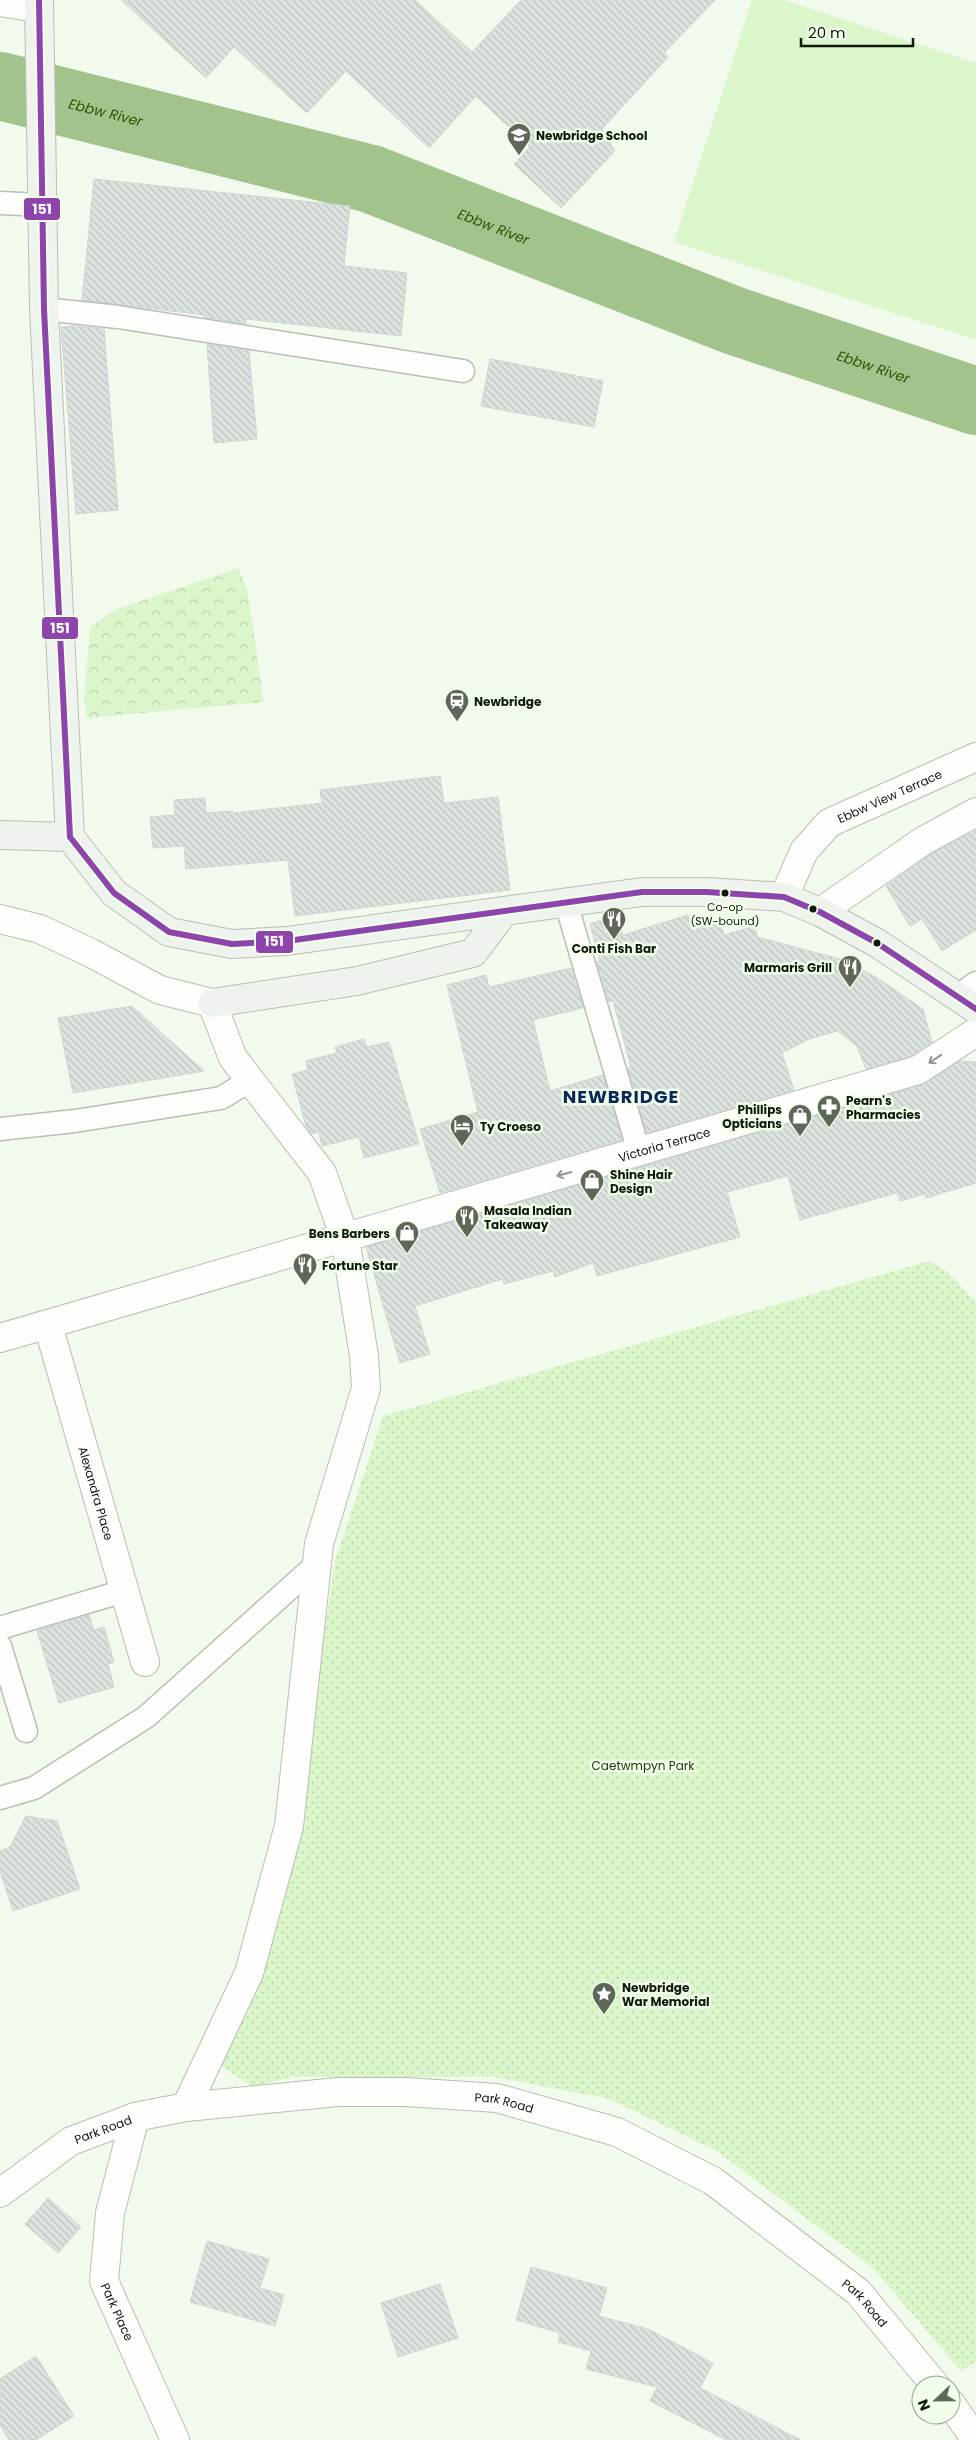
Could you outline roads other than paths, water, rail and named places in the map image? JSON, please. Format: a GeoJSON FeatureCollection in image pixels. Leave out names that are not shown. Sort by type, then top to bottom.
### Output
{"type":"FeatureCollection","features":[{"type":"Feature","properties":{"kind":"street"},"geometry":{"type":"LineString","coordinates":[[0,2],[39,4],[44,309],[70,837],[114,893],[169,932],[232,944],[287,941],[642,892],[707,892],[784,898],[820,912],[970,996]]}},
{"type":"Feature","properties":{"kind":"street","name":"Ebbw View Terrace"},"geometry":{"type":"LineString","coordinates":[[784,898],[804,851],[829,823],[976,757]]}},
{"type":"Feature","properties":{"kind":"street"},"geometry":{"type":"LineString","coordinates":[[820,912],[923,842],[976,812]]}},
{"type":"Feature","properties":{"kind":"street"},"geometry":{"type":"LineString","coordinates":[[0,835],[70,837]]}},
{"type":"Feature","properties":{"kind":"street"},"geometry":{"type":"LineString","coordinates":[[0,919],[40,929],[91,952],[160,990],[212,1003],[357,981],[473,953],[504,912]]}},
{"type":"Feature","properties":{"kind":"street"},"geometry":{"type":"LineString","coordinates":[[186,2107],[249,1973],[289,1826],[319,1544],[366,1388],[364,1356],[345,1238],[322,1173],[233,1058],[212,1003]]}},
{"type":"Feature","properties":{"kind":"street","name":"Victoria Terrace"},"geometry":{"type":"LineString","coordinates":[[345,1238],[918,1070],[976,1032]]}},
{"type":"Feature","properties":{"kind":"street"},"geometry":{"type":"LineString","coordinates":[[0,1338],[345,1238]]}},
{"type":"Feature","properties":{"kind":"street","name":"Alexandra Place"},"geometry":{"type":"LineString","coordinates":[[48,1325],[145,1662]]}},
{"type":"Feature","properties":{"kind":"street","name":"Park Road"},"geometry":{"type":"LineString","coordinates":[[0,2193],[70,2141],[135,2118],[186,2107],[338,2092],[406,2092],[497,2098],[617,2132],[713,2181],[858,2292],[927,2375]]}},
{"type":"Feature","properties":{"kind":"street","name":"Park Place"},"geometry":{"type":"LineString","coordinates":[[135,2118],[110,2214],[104,2281],[175,2440]]}},
{"type":"Feature","properties":{"kind":"street"},"geometry":{"type":"LineString","coordinates":[[961,2418],[976,2440]]}},
{"type":"Feature","properties":{"kind":"lane"},"geometry":{"type":"LineString","coordinates":[[0,203],[42,193]]}},
{"type":"Feature","properties":{"kind":"lane"},"geometry":{"type":"LineString","coordinates":[[44,309],[118,317],[463,371]]}},
{"type":"Feature","properties":{"kind":"lane"},"geometry":{"type":"LineString","coordinates":[[566,903],[638,1152]]}},
{"type":"Feature","properties":{"kind":"lane"},"geometry":{"type":"LineString","coordinates":[[0,1129],[75,1121],[221,1098],[251,1080]]}},
{"type":"Feature","properties":{"kind":"lane"},"geometry":{"type":"LineString","coordinates":[[0,1798],[34,1788],[146,1717],[318,1563]]}},
{"type":"Feature","properties":{"kind":"lane"},"geometry":{"type":"LineString","coordinates":[[0,1628],[124,1591]]}},
{"type":"Feature","properties":{"kind":"lane"},"geometry":{"type":"LineString","coordinates":[[0,1646],[26,1731]]}},
{"type":"Feature","properties":{"kind":"waterway","name":"Ebbw River"},"geometry":{"type":"LineString","coordinates":[[0,86],[371,179],[735,321],[976,401]]}},
{"type":"Feature","properties":{"kind":"place","name":"Newbridge School"},"geometry":{"type":"Point","coordinates":[519,156]}},
{"type":"Feature","properties":{"kind":"place","name":"Newbridge"},"geometry":{"type":"Point","coordinates":[457,722]}},
{"type":"Feature","properties":{"kind":"place","name":"Co-op (SW-bound)"},"geometry":{"type":"Point","coordinates":[725,893]}},
{"type":"Feature","properties":{"kind":"place","name":"Conti Fish Bar"},"geometry":{"type":"Point","coordinates":[614,940]}},
{"type":"Feature","properties":{"kind":"place","name":"Marmaris Grill"},"geometry":{"type":"Point","coordinates":[850,988]}},
{"type":"Feature","properties":{"kind":"place","name":"Pearn's Pharmacies"},"geometry":{"type":"Point","coordinates":[829,1128]}},
{"type":"Feature","properties":{"kind":"place","name":"Phillips Opticians"},"geometry":{"type":"Point","coordinates":[800,1137]}},
{"type":"Feature","properties":{"kind":"place","name":"Ty Croeso"},"geometry":{"type":"Point","coordinates":[462,1147]}},
{"type":"Feature","properties":{"kind":"place","name":"Shine Hair Design"},"geometry":{"type":"Point","coordinates":[592,1202]}},
{"type":"Feature","properties":{"kind":"place","name":"Masala Indian Takeaway"},"geometry":{"type":"Point","coordinates":[467,1238]}},
{"type":"Feature","properties":{"kind":"place","name":"Bens Barbers"},"geometry":{"type":"Point","coordinates":[407,1254]}},
{"type":"Feature","properties":{"kind":"place","name":"Fortune Star"},"geometry":{"type":"Point","coordinates":[305,1286]}},
{"type":"Feature","properties":{"kind":"place","name":"Newbridge War Memorial"},"geometry":{"type":"Point","coordinates":[604,2015]}},
{"type":"Feature","properties":{"kind":"district","name":"NEWBRIDGE"},"geometry":{"type":"Point","coordinates":[621,1096]}},
{"type":"Feature","properties":{"kind":"park label","name":"Caetwmpyn Park"},"geometry":{"type":"Point","coordinates":[643,1765]}}]}
